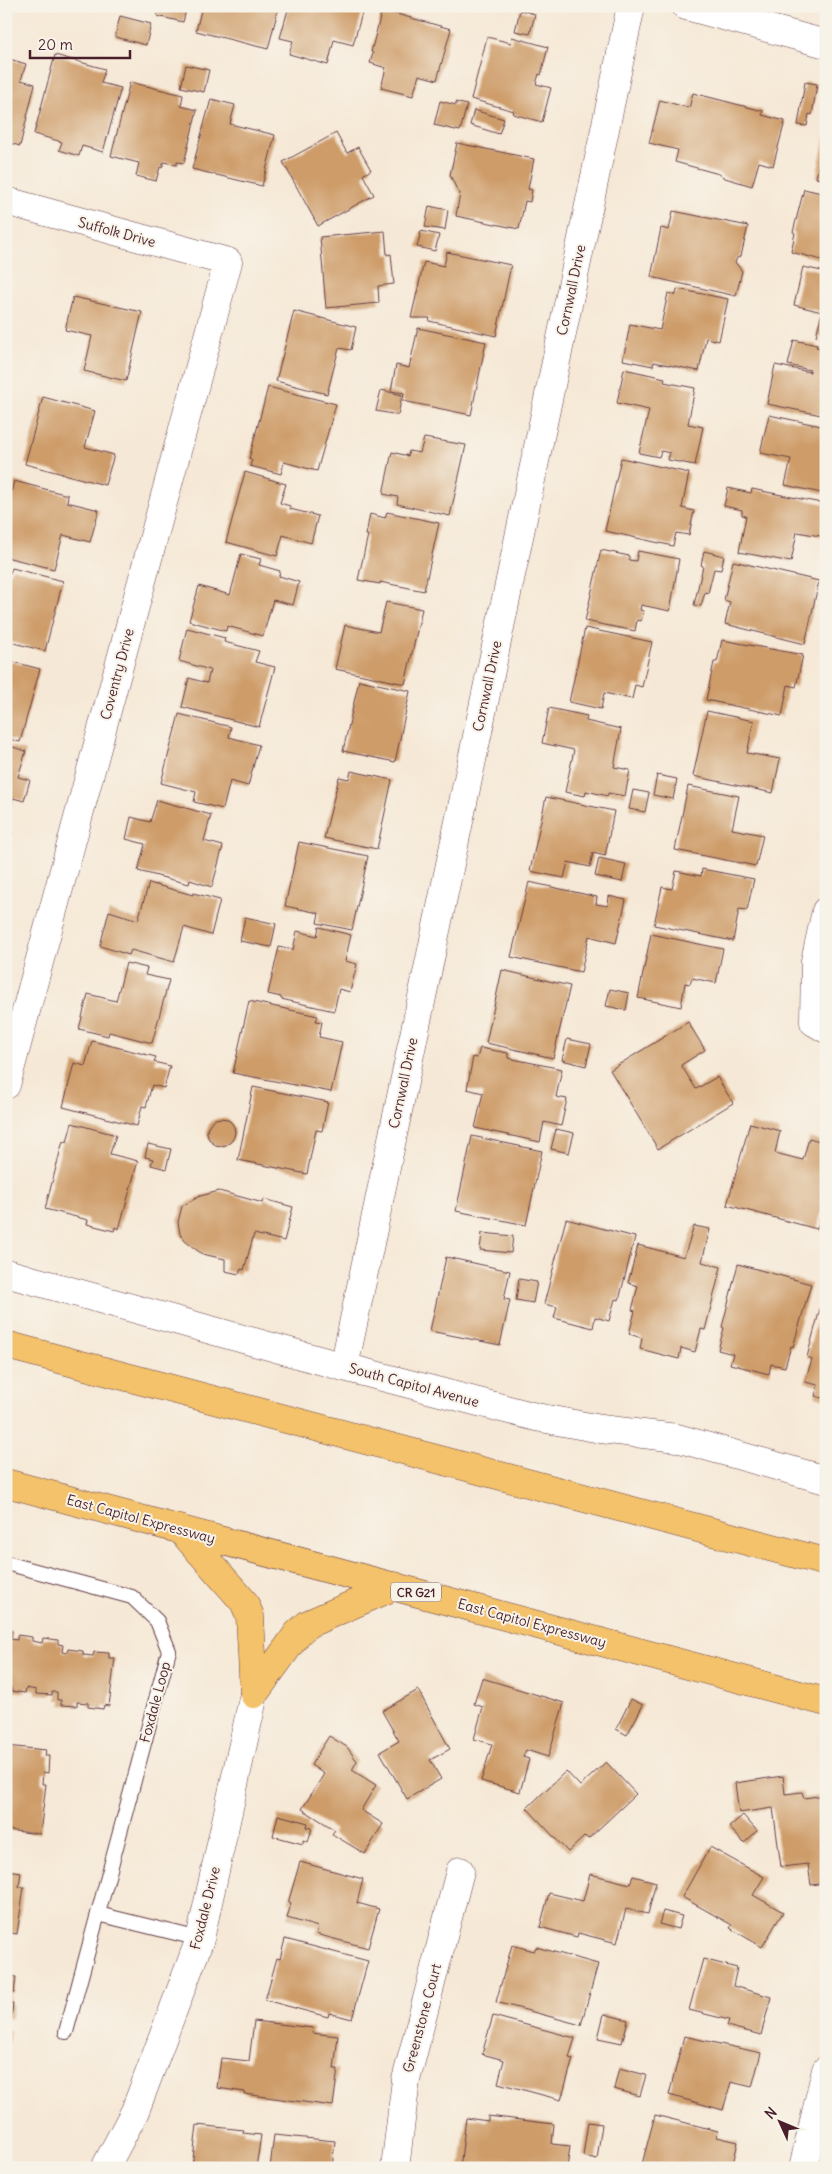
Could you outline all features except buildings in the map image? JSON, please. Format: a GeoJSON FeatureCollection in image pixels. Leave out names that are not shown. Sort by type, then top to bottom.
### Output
{"type":"FeatureCollection","features":[{"type":"Feature","properties":{"kind":"highway"},"geometry":{"type":"LineString","coordinates":[[6,1344],[826,1562]]}},
{"type":"Feature","properties":{"kind":"highway","name":"East Capitol Expressway"},"geometry":{"type":"LineString","coordinates":[[6,1483],[826,1702]]}},
{"type":"Feature","properties":{"kind":"highway"},"geometry":{"type":"LineString","coordinates":[[180,1530],[244,1602],[250,1616],[254,1694]]}},
{"type":"Feature","properties":{"kind":"highway"},"geometry":{"type":"LineString","coordinates":[[254,1694],[298,1633],[308,1624],[395,1586]]}},
{"type":"Feature","properties":{"kind":"street","name":"Cornwall Drive"},"geometry":{"type":"LineString","coordinates":[[344,1367],[631,6]]}},
{"type":"Feature","properties":{"kind":"street"},"geometry":{"type":"LineString","coordinates":[[686,6],[826,44]]}},
{"type":"Feature","properties":{"kind":"street","name":"Suffolk Drive"},"geometry":{"type":"LineString","coordinates":[[6,201],[228,262]]}},
{"type":"Feature","properties":{"kind":"street","name":"Coventry Drive"},"geometry":{"type":"LineString","coordinates":[[6,1085],[228,262]]}},
{"type":"Feature","properties":{"kind":"street"},"geometry":{"type":"LineString","coordinates":[[820,1025],[815,961],[826,911]]}},
{"type":"Feature","properties":{"kind":"street","name":"South Capitol Avenue"},"geometry":{"type":"LineString","coordinates":[[6,1273],[344,1367],[536,1416],[601,1429],[677,1438],[826,1480]]}},
{"type":"Feature","properties":{"kind":"street","name":"Foxdale Drive"},"geometry":{"type":"LineString","coordinates":[[105,2168],[135,2111],[200,1939],[254,1694]]}},
{"type":"Feature","properties":{"kind":"street","name":"Greenstone Court"},"geometry":{"type":"LineString","coordinates":[[396,2168],[406,2080],[460,1872]]}},
{"type":"Feature","properties":{"kind":"street"},"geometry":{"type":"LineString","coordinates":[[803,2168],[826,2070]]}},
{"type":"Feature","properties":{"kind":"lane","name":"Foxdale Loop"},"geometry":{"type":"LineString","coordinates":[[6,1562],[132,1597],[157,1621],[169,1651],[66,2032]]}},
{"type":"Feature","properties":{"kind":"lane"},"geometry":{"type":"LineString","coordinates":[[98,1914],[200,1939]]}}]}
